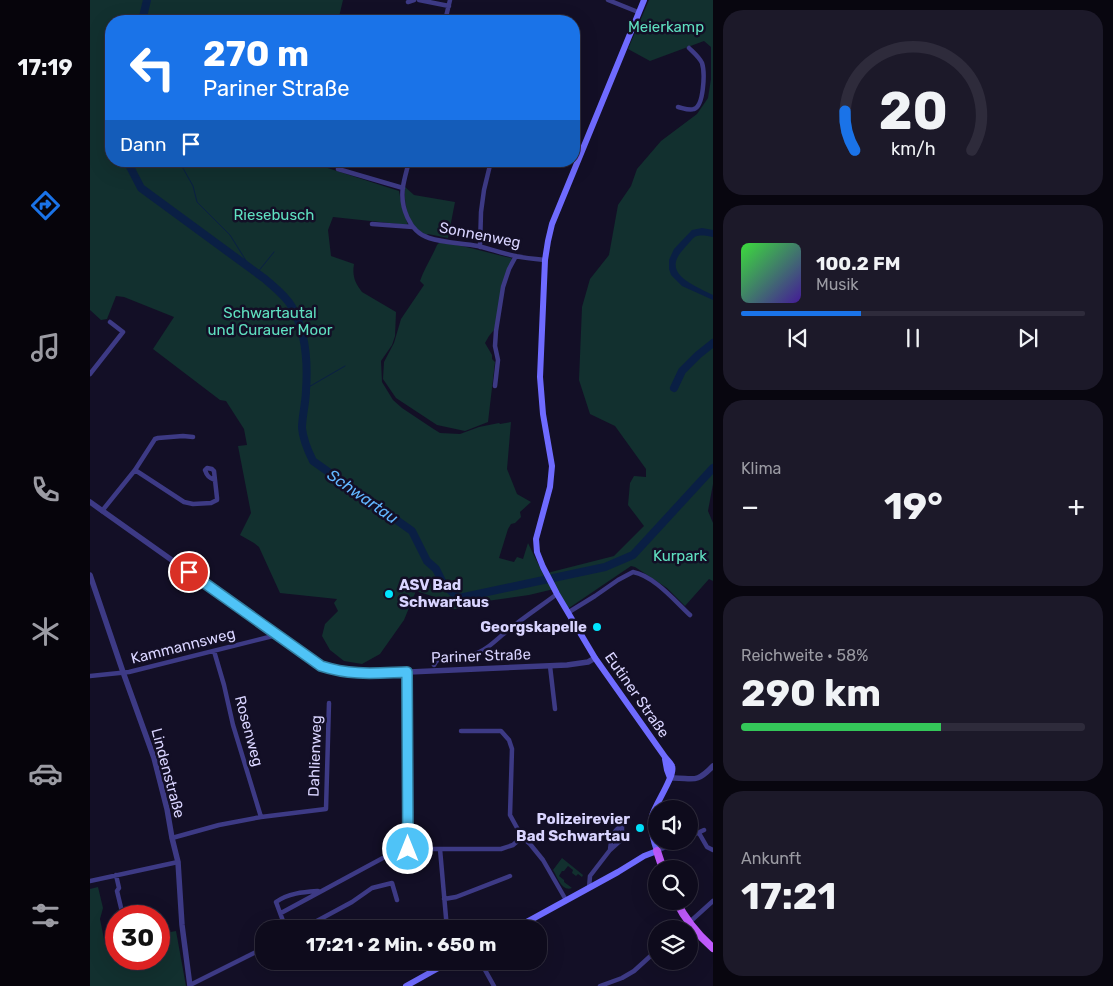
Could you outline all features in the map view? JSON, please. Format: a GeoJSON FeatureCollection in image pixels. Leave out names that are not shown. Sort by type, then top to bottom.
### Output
{"type":"FeatureCollection","features":[{"type":"Feature","properties":{"kind":"main road"},"geometry":{"type":"LineString","coordinates":[[580,155],[644,0]]}},
{"type":"Feature","properties":{"kind":"main road"},"geometry":{"type":"LineString","coordinates":[[545,260],[552,224],[575,167]]}},
{"type":"Feature","properties":{"kind":"main road","name":"Eutiner Straße"},"geometry":{"type":"LineString","coordinates":[[545,260],[540,377],[543,414],[552,466],[550,486],[536,539],[537,552],[557,594],[595,658],[665,758],[670,778]]}},
{"type":"Feature","properties":{"kind":"main road"},"geometry":{"type":"LineString","coordinates":[[659,860],[651,829],[653,814],[670,778]]}},
{"type":"Feature","properties":{"kind":"main road"},"geometry":{"type":"LineString","coordinates":[[530,920],[656,851]]}},
{"type":"Feature","properties":{"kind":"main road"},"geometry":{"type":"LineString","coordinates":[[698,933],[713,948]]}},
{"type":"Feature","properties":{"kind":"main road"},"geometry":{"type":"LineString","coordinates":[[406,986],[435,970]]}},
{"type":"Feature","properties":{"kind":"street"},"geometry":{"type":"LineString","coordinates":[[419,0],[449,6]]}},
{"type":"Feature","properties":{"kind":"street"},"geometry":{"type":"LineString","coordinates":[[447,15],[450,0]]}},
{"type":"Feature","properties":{"kind":"street"},"geometry":{"type":"LineString","coordinates":[[608,0],[638,12]]}},
{"type":"Feature","properties":{"kind":"street"},"geometry":{"type":"LineString","coordinates":[[678,107],[695,109],[699,106],[704,82],[702,64],[699,57],[689,48]]}},
{"type":"Feature","properties":{"kind":"street"},"geometry":{"type":"LineString","coordinates":[[408,167],[403,188],[404,206],[407,217],[413,227]]}},
{"type":"Feature","properties":{"kind":"street"},"geometry":{"type":"LineString","coordinates":[[480,247],[481,212],[490,167]]}},
{"type":"Feature","properties":{"kind":"street"},"geometry":{"type":"LineString","coordinates":[[338,169],[403,188]]}},
{"type":"Feature","properties":{"kind":"street","name":"Sonnenweg"},"geometry":{"type":"LineString","coordinates":[[372,224],[413,227],[428,238],[545,260]]}},
{"type":"Feature","properties":{"kind":"street"},"geometry":{"type":"LineString","coordinates":[[495,386],[498,360],[495,346],[496,331],[503,287],[516,256]]}},
{"type":"Feature","properties":{"kind":"street"},"geometry":{"type":"LineString","coordinates":[[90,374],[123,332],[110,322]]}},
{"type":"Feature","properties":{"kind":"street"},"geometry":{"type":"LineString","coordinates":[[102,510],[135,470],[155,439],[183,436],[193,437]]}},
{"type":"Feature","properties":{"kind":"street"},"geometry":{"type":"LineString","coordinates":[[135,470],[184,502],[193,504],[211,503],[216,500],[215,480]]}},
{"type":"Feature","properties":{"kind":"street","name":"Pariner Straße"},"geometry":{"type":"LineString","coordinates":[[90,502],[321,666],[332,670],[364,674],[550,666],[588,662],[595,658]]}},
{"type":"Feature","properties":{"kind":"street"},"geometry":{"type":"LineString","coordinates":[[569,612],[633,572],[645,576],[690,615]]}},
{"type":"Feature","properties":{"kind":"street","name":"Lindenstraße"},"geometry":{"type":"LineString","coordinates":[[90,575],[154,758],[167,809],[178,862],[182,926],[190,985]]}},
{"type":"Feature","properties":{"kind":"street"},"geometry":{"type":"LineString","coordinates":[[434,666],[440,658],[472,656],[480,652],[557,594]]}},
{"type":"Feature","properties":{"kind":"street","name":"Kammannsweg"},"geometry":{"type":"LineString","coordinates":[[90,676],[123,672],[278,635]]}},
{"type":"Feature","properties":{"kind":"street","name":"Rosenweg"},"geometry":{"type":"LineString","coordinates":[[214,651],[261,817]]}},
{"type":"Feature","properties":{"kind":"street"},"geometry":{"type":"LineString","coordinates":[[550,666],[555,709]]}},
{"type":"Feature","properties":{"kind":"street"},"geometry":{"type":"LineString","coordinates":[[407,672],[408,849]]}},
{"type":"Feature","properties":{"kind":"street","name":"Dahlienweg"},"geometry":{"type":"LineString","coordinates":[[261,817],[326,810],[329,703]]}},
{"type":"Feature","properties":{"kind":"street"},"geometry":{"type":"LineString","coordinates":[[461,731],[502,731],[509,740],[512,749],[510,815],[522,837],[543,860],[566,900]]}},
{"type":"Feature","properties":{"kind":"street"},"geometry":{"type":"LineString","coordinates":[[670,778],[694,780],[703,776],[713,766]]}},
{"type":"Feature","properties":{"kind":"street"},"geometry":{"type":"LineString","coordinates":[[172,838],[219,825],[261,817]]}},
{"type":"Feature","properties":{"kind":"street"},"geometry":{"type":"LineString","coordinates":[[589,888],[590,876],[610,850],[622,839],[622,826],[612,836],[610,850]]}},
{"type":"Feature","properties":{"kind":"street"},"geometry":{"type":"LineString","coordinates":[[698,833],[702,831],[708,847],[713,850]]}},
{"type":"Feature","properties":{"kind":"street"},"geometry":{"type":"LineString","coordinates":[[280,913],[394,852],[408,849],[501,850],[514,845],[522,837]]}},
{"type":"Feature","properties":{"kind":"street"},"geometry":{"type":"LineString","coordinates":[[440,849],[446,920]]}},
{"type":"Feature","properties":{"kind":"street"},"geometry":{"type":"LineString","coordinates":[[90,881],[178,862]]}},
{"type":"Feature","properties":{"kind":"street"},"geometry":{"type":"LineString","coordinates":[[116,875],[120,905]]}},
{"type":"Feature","properties":{"kind":"street"},"geometry":{"type":"LineString","coordinates":[[444,899],[456,897],[510,876]]}},
{"type":"Feature","properties":{"kind":"street"},"geometry":{"type":"LineString","coordinates":[[319,920],[352,902],[372,888],[392,883],[397,900]]}},
{"type":"Feature","properties":{"kind":"street"},"geometry":{"type":"LineString","coordinates":[[283,920],[276,902],[282,897],[304,892],[320,891]]}},
{"type":"Feature","properties":{"kind":"street"},"geometry":{"type":"LineString","coordinates":[[691,920],[713,901]]}},
{"type":"Feature","properties":{"kind":"street"},"geometry":{"type":"LineString","coordinates":[[190,985],[255,952]]}},
{"type":"Feature","properties":{"kind":"street"},"geometry":{"type":"LineString","coordinates":[[600,986],[622,978],[634,971],[648,958]]}},
{"type":"Feature","properties":{"kind":"street"},"geometry":{"type":"LineString","coordinates":[[485,970],[494,986]]}},
{"type":"Feature","properties":{"kind":"green space","name":"Schwartautal und Curauer Moor"},"geometry":{"type":"Polygon","coordinates":[[[90,0],[343,0],[339,15],[105,15],[105,167],[325,167],[399,191],[408,225],[333,217],[328,230],[331,256],[354,264],[353,272],[355,279],[362,292],[396,312],[395,336],[392,345],[381,361],[382,382],[393,400],[402,408],[440,433],[460,434],[479,427],[511,422],[507,469],[517,494],[531,502],[520,512],[521,517],[511,524],[508,529],[499,558],[514,562],[517,557],[523,559],[528,543],[544,576],[551,572],[614,556],[644,526],[628,505],[630,483],[634,476],[646,477],[646,469],[615,426],[590,414],[579,380],[582,307],[590,279],[609,255],[618,205],[631,186],[637,169],[661,141],[697,114],[708,98],[711,79],[711,47],[704,41],[650,61],[628,49],[649,0],[713,0],[713,484],[708,511],[713,523],[713,581],[709,579],[685,606],[667,588],[631,566],[566,610],[554,589],[529,595],[480,602],[462,609],[453,609],[441,603],[438,598],[416,591],[404,620],[380,654],[362,664],[344,661],[330,650],[322,636],[325,624],[338,611],[334,603],[337,599],[280,593],[259,547],[240,535],[251,513],[238,446],[247,445],[244,429],[226,401],[220,400],[153,349],[174,317],[124,297],[116,296],[107,319],[101,320],[90,310],[90,0]]]}},
{"type":"Feature","properties":{"kind":"green space"},"geometry":{"type":"Polygon","coordinates":[[[405,187],[414,195],[455,202],[448,238],[426,235],[414,226],[407,211],[405,187]]]}},
{"type":"Feature","properties":{"kind":"green space"},"geometry":{"type":"Polygon","coordinates":[[[439,243],[466,247],[512,259],[494,330],[485,343],[495,362],[488,422],[465,431],[437,425],[396,398],[383,379],[384,362],[394,343],[401,319],[424,285],[420,281],[439,243]]]}},
{"type":"Feature","properties":{"kind":"green space"},"geometry":{"type":"Polygon","coordinates":[[[562,858],[583,875],[582,877],[578,874],[576,876],[568,866],[562,871],[559,876],[572,888],[569,889],[563,886],[553,870],[562,858]]]}},
{"type":"Feature","properties":{"kind":"green space"},"geometry":{"type":"Polygon","coordinates":[[[98,887],[103,908],[100,919],[105,944],[105,970],[170,970],[170,932],[176,931],[186,986],[90,986],[90,889],[98,887]]]}},
{"type":"Feature","properties":{"kind":"water"},"geometry":{"type":"Polygon","coordinates":[[[702,228],[713,230],[713,237],[694,237],[680,254],[676,265],[682,277],[713,295],[713,300],[682,286],[671,275],[669,269],[669,260],[674,249],[692,230],[702,228]]]}},
{"type":"Feature","properties":{"kind":"waterway","name":"Schwartau"},"geometry":{"type":"LineString","coordinates":[[143,15],[147,0]]}},
{"type":"Feature","properties":{"kind":"waterway","name":"Schwartau"},"geometry":{"type":"LineString","coordinates":[[130,167],[141,188],[265,279],[290,303],[297,317],[305,347],[307,379],[302,428],[303,436],[313,461],[412,531],[427,561],[436,569],[444,585],[459,598],[605,567],[633,555],[713,468]]}},
{"type":"Feature","properties":{"kind":"waterway"},"geometry":{"type":"LineString","coordinates":[[182,167],[193,186],[197,202],[230,235],[250,267]]}},
{"type":"Feature","properties":{"kind":"waterway"},"geometry":{"type":"LineString","coordinates":[[257,273],[274,252]]}},
{"type":"Feature","properties":{"kind":"waterway"},"geometry":{"type":"LineString","coordinates":[[674,388],[682,371],[713,343]]}},
{"type":"Feature","properties":{"kind":"waterway"},"geometry":{"type":"LineString","coordinates":[[307,388],[345,366]]}},
{"type":"Feature","properties":{"kind":"place","name":"ASV Bad Schwartaus"},"geometry":{"type":"Point","coordinates":[389,594]}},
{"type":"Feature","properties":{"kind":"place","name":"Georgskapelle"},"geometry":{"type":"Point","coordinates":[597,627]}},
{"type":"Feature","properties":{"kind":"place","name":"Polizeirevier Bad Schwartau"},"geometry":{"type":"Point","coordinates":[640,828]}},
{"type":"Feature","properties":{"kind":"route"},"geometry":{"type":"LineString","coordinates":[[189,572],[321,666],[341,672],[364,674],[407,672],[408,849]]}},
{"type":"Feature","properties":{"kind":"park label","name":"Meierkamp"},"geometry":{"type":"Point","coordinates":[666,27]}},
{"type":"Feature","properties":{"kind":"park label","name":"Riesebusch"},"geometry":{"type":"Point","coordinates":[274,215]}},
{"type":"Feature","properties":{"kind":"park label","name":"Kurpark"},"geometry":{"type":"Point","coordinates":[680,556]}}]}
